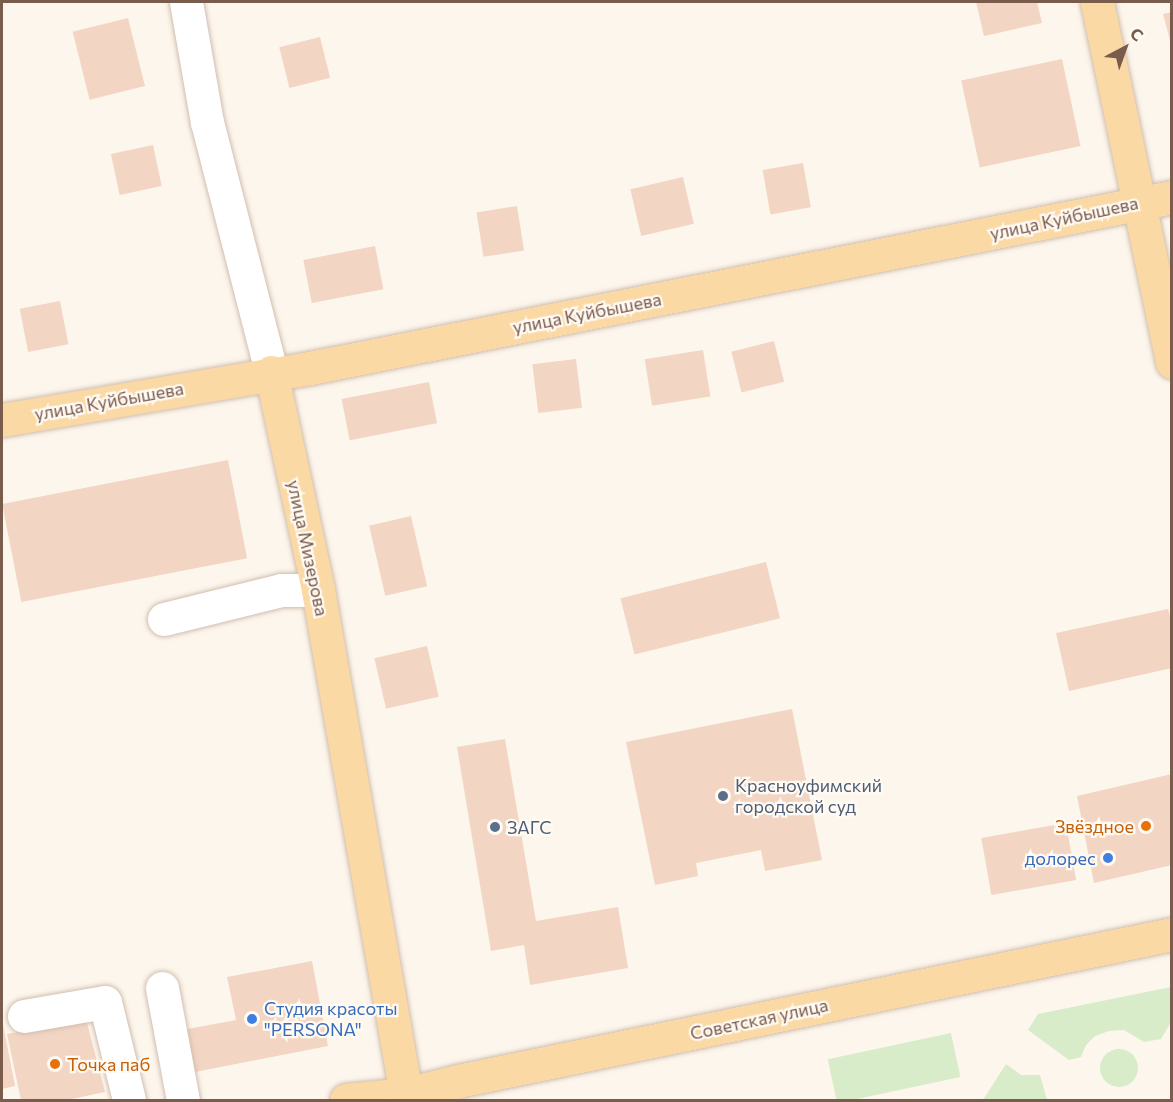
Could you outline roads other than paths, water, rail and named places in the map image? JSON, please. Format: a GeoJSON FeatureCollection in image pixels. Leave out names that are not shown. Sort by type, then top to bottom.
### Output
{"type":"FeatureCollection","features":[{"type":"Feature","properties":{"kind":"main road"},"geometry":{"type":"LineString","coordinates":[[1097,2],[1172,362]]}},
{"type":"Feature","properties":{"kind":"main road","name":"улица Куйбышева"},"geometry":{"type":"LineString","coordinates":[[2,420],[322,365],[1172,197]]}},
{"type":"Feature","properties":{"kind":"main road","name":"улица Мизерова"},"geometry":{"type":"LineString","coordinates":[[271,372],[318,590],[406,1097]]}},
{"type":"Feature","properties":{"kind":"main road","name":"Советская улица"},"geometry":{"type":"LineString","coordinates":[[346,1101],[406,1097],[458,1080],[1172,934]]}},
{"type":"Feature","properties":{"kind":"street","name":"улица Мизерова"},"geometry":{"type":"LineString","coordinates":[[186,2],[207,122],[271,372]]}},
{"type":"Feature","properties":{"kind":"street"},"geometry":{"type":"LineString","coordinates":[[164,619],[281,590],[318,590]]}},
{"type":"Feature","properties":{"kind":"street"},"geometry":{"type":"LineString","coordinates":[[162,988],[183,1101]]}},
{"type":"Feature","properties":{"kind":"street"},"geometry":{"type":"LineString","coordinates":[[24,1016],[105,1002],[129,1101]]}},
{"type":"Feature","properties":{"kind":"place","name":"Красноуфимский городской суд"},"geometry":{"type":"Point","coordinates":[723,796]}},
{"type":"Feature","properties":{"kind":"place","name":"Звёздное"},"geometry":{"type":"Point","coordinates":[1146,826]}},
{"type":"Feature","properties":{"kind":"place","name":"ЗАГС"},"geometry":{"type":"Point","coordinates":[495,827]}},
{"type":"Feature","properties":{"kind":"place","name":"долорес"},"geometry":{"type":"Point","coordinates":[1108,858]}},
{"type":"Feature","properties":{"kind":"place","name":"Студия красоты \"PERSONA\""},"geometry":{"type":"Point","coordinates":[252,1019]}},
{"type":"Feature","properties":{"kind":"place","name":"Точка паб"},"geometry":{"type":"Point","coordinates":[55,1064]}}]}
